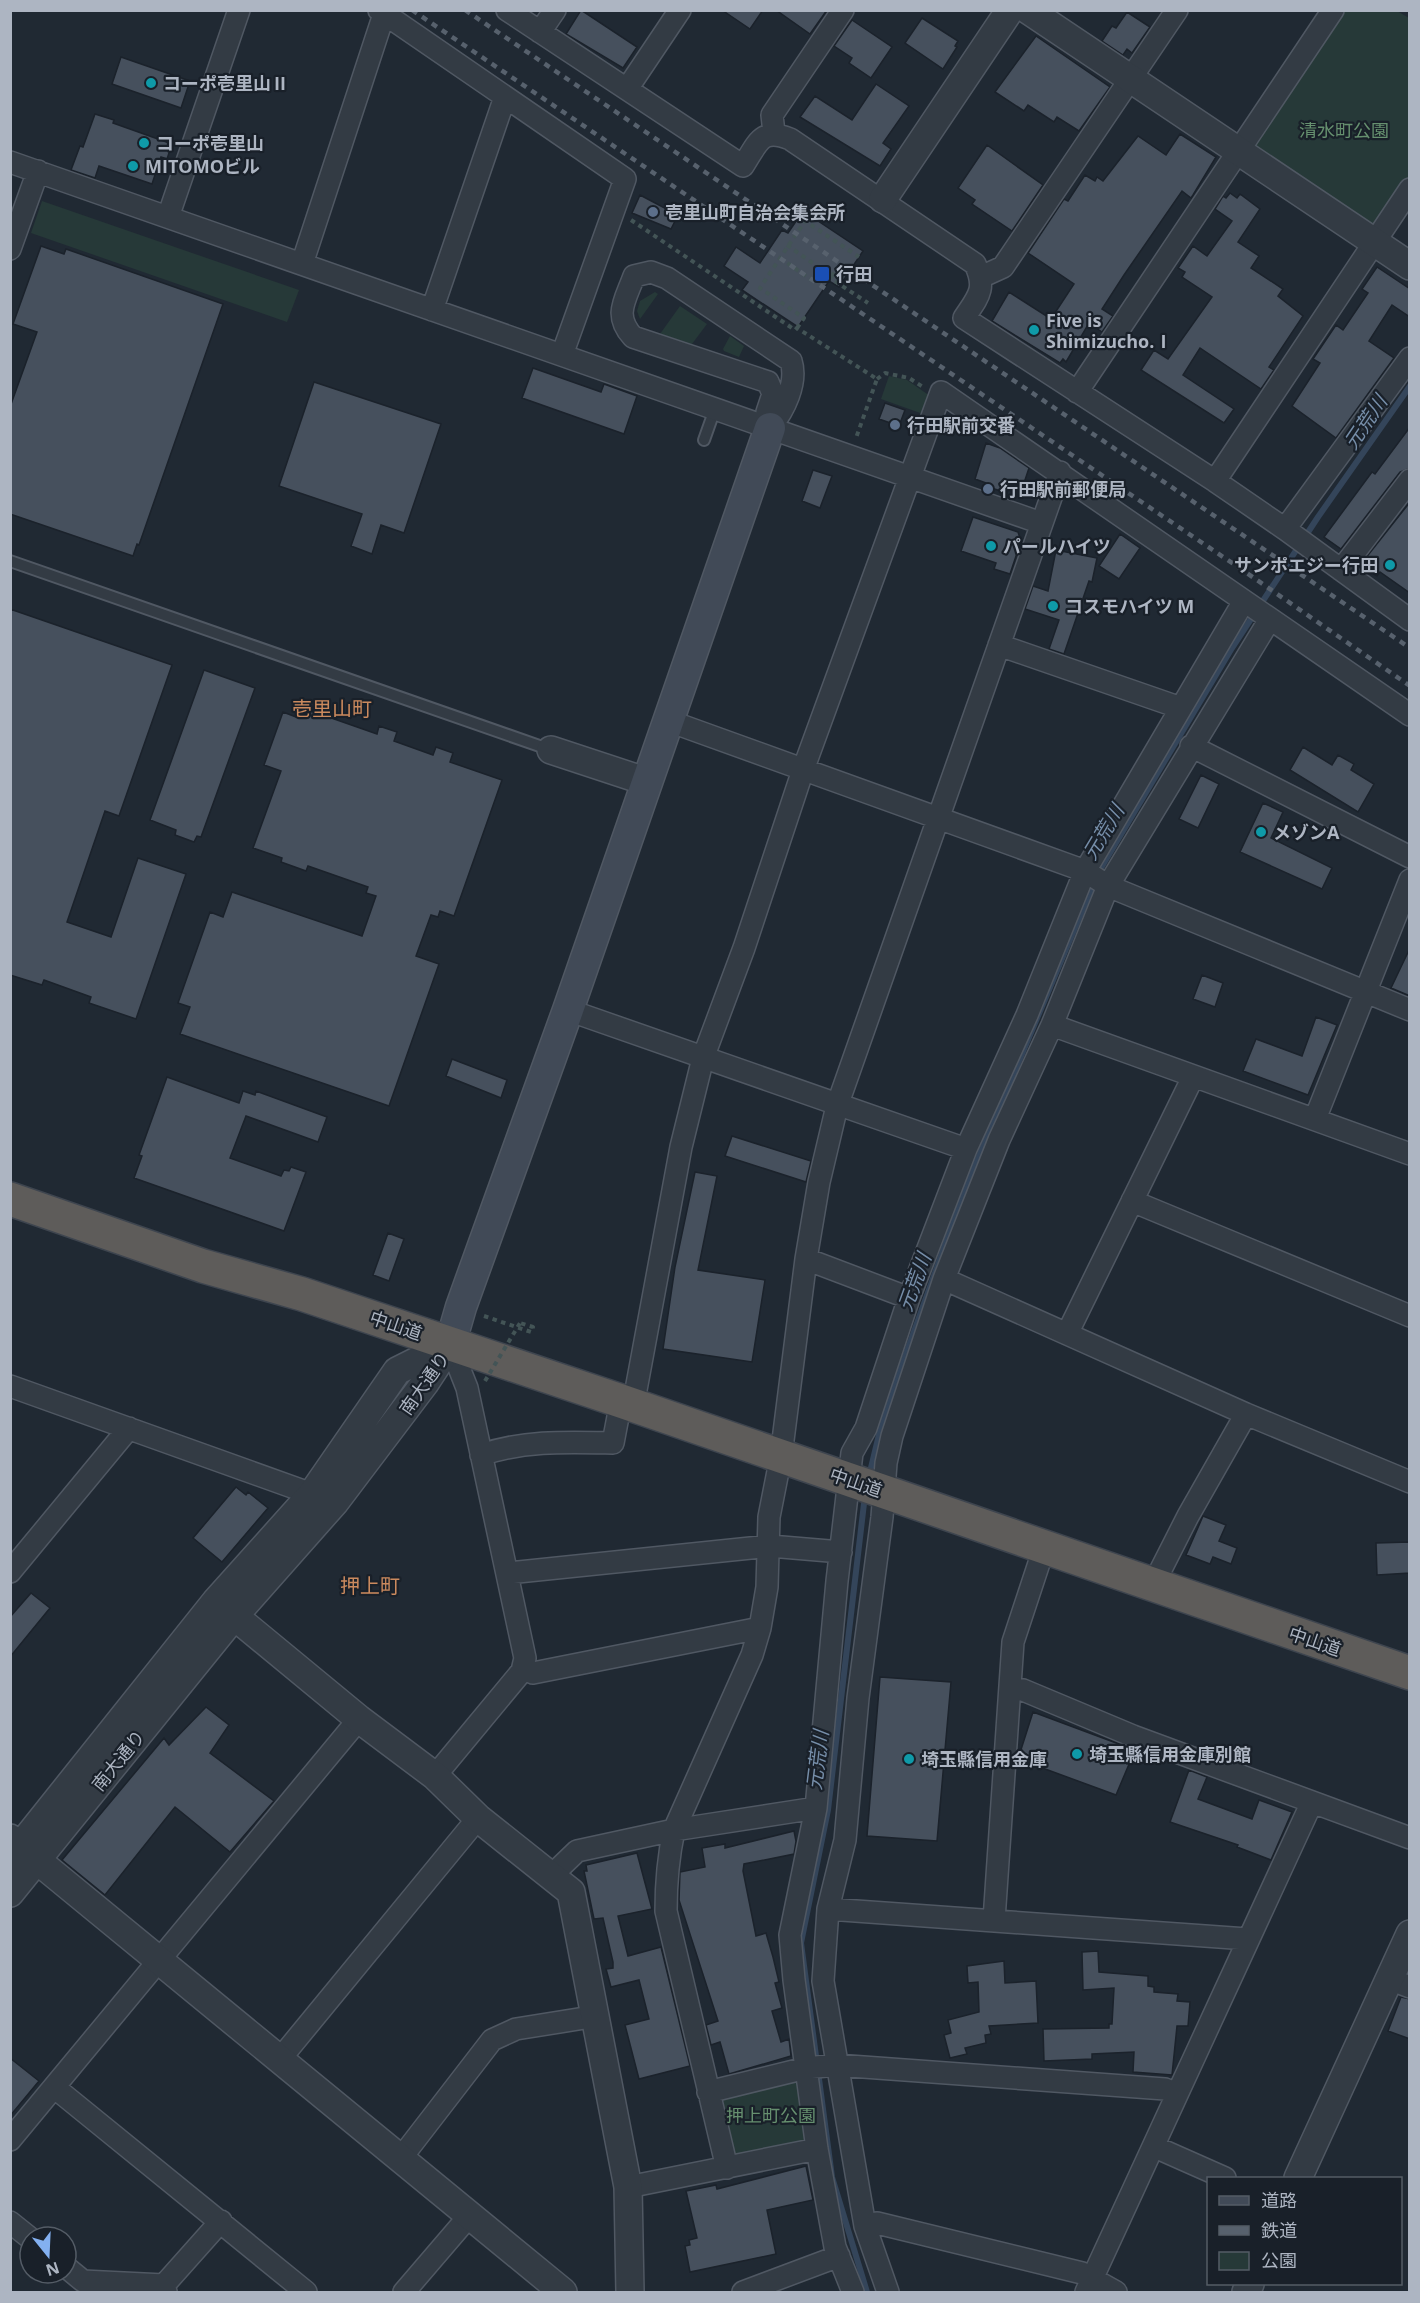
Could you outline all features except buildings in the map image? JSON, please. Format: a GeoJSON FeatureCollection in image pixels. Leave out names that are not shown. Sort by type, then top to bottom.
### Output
{"type":"FeatureCollection","features":[{"type":"Feature","properties":{"kind":"highway","name":"中山道"},"geometry":{"type":"LineString","coordinates":[[10,1176],[208,1246],[302,1294]]}},
{"type":"Feature","properties":{"kind":"highway","name":"中山道"},"geometry":{"type":"LineString","coordinates":[[10,1198],[203,1266],[302,1294],[627,1403],[1410,1673]]}},
{"type":"Feature","properties":{"kind":"main road"},"geometry":{"type":"LineString","coordinates":[[450,1345],[461,1308],[568,1010],[645,781],[669,722],[770,428]]}},
{"type":"Feature","properties":{"kind":"street"},"geometry":{"type":"LineString","coordinates":[[168,217],[239,10]]}},
{"type":"Feature","properties":{"kind":"street"},"geometry":{"type":"LineString","coordinates":[[507,10],[742,166],[766,135],[774,133],[790,139],[883,199],[975,264],[981,277],[980,293],[964,318],[1215,481],[1410,620]]}},
{"type":"Feature","properties":{"kind":"street"},"geometry":{"type":"LineString","coordinates":[[540,33],[555,10]]}},
{"type":"Feature","properties":{"kind":"street"},"geometry":{"type":"LineString","coordinates":[[627,89],[680,10]]}},
{"type":"Feature","properties":{"kind":"street"},"geometry":{"type":"LineString","coordinates":[[774,133],[772,115],[843,10]]}},
{"type":"Feature","properties":{"kind":"street"},"geometry":{"type":"LineString","coordinates":[[883,199],[1010,10]]}},
{"type":"Feature","properties":{"kind":"street"},"geometry":{"type":"LineString","coordinates":[[1028,10],[1410,266]]}},
{"type":"Feature","properties":{"kind":"street"},"geometry":{"type":"LineString","coordinates":[[981,277],[1003,267],[1177,10]]}},
{"type":"Feature","properties":{"kind":"street"},"geometry":{"type":"LineString","coordinates":[[1077,392],[1333,10]]}},
{"type":"Feature","properties":{"kind":"street"},"geometry":{"type":"LineString","coordinates":[[302,264],[382,12],[625,179],[562,355]]}},
{"type":"Feature","properties":{"kind":"street"},"geometry":{"type":"LineString","coordinates":[[432,310],[505,97]]}},
{"type":"Feature","properties":{"kind":"street"},"geometry":{"type":"LineString","coordinates":[[10,162],[1041,524]]}},
{"type":"Feature","properties":{"kind":"street"},"geometry":{"type":"LineString","coordinates":[[10,249],[38,171]]}},
{"type":"Feature","properties":{"kind":"street"},"geometry":{"type":"LineString","coordinates":[[1215,481],[1372,241],[1410,189]]}},
{"type":"Feature","properties":{"kind":"street"},"geometry":{"type":"LineString","coordinates":[[651,272],[667,278],[791,361],[795,374],[780,416],[770,428],[767,412],[773,394],[768,382],[633,337],[623,326],[621,314],[634,276],[651,272]]}},
{"type":"Feature","properties":{"kind":"street"},"geometry":{"type":"LineString","coordinates":[[1285,529],[1410,358]]}},
{"type":"Feature","properties":{"kind":"street"},"geometry":{"type":"LineString","coordinates":[[481,1455],[498,1449],[547,1442],[613,1443],[627,1403],[681,1147],[703,1058],[744,948],[803,770],[941,392],[1410,715]]}},
{"type":"Feature","properties":{"kind":"street"},"geometry":{"type":"LineString","coordinates":[[727,2168],[666,1911],[665,1876],[674,1830],[752,1654],[760,1628],[770,1546],[769,1517],[780,1456],[806,1259],[819,1182],[837,1106],[1060,472]]}},
{"type":"Feature","properties":{"kind":"street"},"geometry":{"type":"LineString","coordinates":[[1341,570],[1410,480]]}},
{"type":"Feature","properties":{"kind":"street"},"geometry":{"type":"LineString","coordinates":[[888,2292],[865,2226],[821,2066],[790,1935],[816,1808],[852,1453],[866,1428],[909,1298],[966,1149],[1027,1015],[1085,871],[1244,601]]}},
{"type":"Feature","properties":{"kind":"street"},"geometry":{"type":"LineString","coordinates":[[853,2292],[839,2256],[817,2149],[823,1981],[828,1909],[845,1840],[858,1698],[886,1463],[892,1436],[944,1279],[999,1140],[1052,1025],[1108,886],[1270,619]]}},
{"type":"Feature","properties":{"kind":"street"},"geometry":{"type":"LineString","coordinates":[[999,645],[1181,708]]}},
{"type":"Feature","properties":{"kind":"street"},"geometry":{"type":"LineString","coordinates":[[669,722],[1085,871],[1108,886],[1410,1010]]}},
{"type":"Feature","properties":{"kind":"street"},"geometry":{"type":"LineString","coordinates":[[1191,746],[1410,856]]}},
{"type":"Feature","properties":{"kind":"street"},"geometry":{"type":"LineString","coordinates":[[551,750],[645,781]]}},
{"type":"Feature","properties":{"kind":"street"},"geometry":{"type":"LineString","coordinates":[[1315,1119],[1410,880]]}},
{"type":"Feature","properties":{"kind":"street"},"geometry":{"type":"LineString","coordinates":[[568,1010],[837,1106],[966,1149]]}},
{"type":"Feature","properties":{"kind":"street"},"geometry":{"type":"LineString","coordinates":[[1052,1025],[1410,1154]]}},
{"type":"Feature","properties":{"kind":"street"},"geometry":{"type":"LineString","coordinates":[[1067,1334],[1193,1077]]}},
{"type":"Feature","properties":{"kind":"street"},"geometry":{"type":"LineString","coordinates":[[1132,1201],[1410,1316]]}},
{"type":"Feature","properties":{"kind":"street"},"geometry":{"type":"LineString","coordinates":[[806,1259],[909,1298]]}},
{"type":"Feature","properties":{"kind":"street"},"geometry":{"type":"LineString","coordinates":[[944,1279],[1246,1414],[1410,1482]]}},
{"type":"Feature","properties":{"kind":"street"},"geometry":{"type":"LineString","coordinates":[[435,1776],[524,1668],[525,1658],[467,1388],[450,1345]]}},
{"type":"Feature","properties":{"kind":"street","name":"南大通り"},"geometry":{"type":"LineString","coordinates":[[10,1893],[20,1851],[225,1608],[425,1383],[450,1345]]}},
{"type":"Feature","properties":{"kind":"street"},"geometry":{"type":"LineString","coordinates":[[10,1386],[323,1498]]}},
{"type":"Feature","properties":{"kind":"street"},"geometry":{"type":"LineString","coordinates":[[1153,1585],[1188,1516],[1246,1414]]}},
{"type":"Feature","properties":{"kind":"street"},"geometry":{"type":"LineString","coordinates":[[11,1572],[129,1428]]}},
{"type":"Feature","properties":{"kind":"street"},"geometry":{"type":"LineString","coordinates":[[508,1573],[770,1546],[841,1552]]}},
{"type":"Feature","properties":{"kind":"street"},"geometry":{"type":"LineString","coordinates":[[994,1920],[1013,1642],[1044,1548]]}},
{"type":"Feature","properties":{"kind":"street"},"geometry":{"type":"LineString","coordinates":[[225,1608],[359,1719],[435,1776],[478,1818],[566,1886],[574,1902],[628,2187],[630,2292]]}},
{"type":"Feature","properties":{"kind":"street"},"geometry":{"type":"LineString","coordinates":[[524,1668],[532,1672],[760,1628]]}},
{"type":"Feature","properties":{"kind":"street"},"geometry":{"type":"LineString","coordinates":[[1011,1689],[1023,1690],[1133,1736],[1410,1838]]}},
{"type":"Feature","properties":{"kind":"street"},"geometry":{"type":"LineString","coordinates":[[10,2140],[359,1719]]}},
{"type":"Feature","properties":{"kind":"street"},"geometry":{"type":"LineString","coordinates":[[1089,2286],[1155,2147],[1247,1938],[1312,1802]]}},
{"type":"Feature","properties":{"kind":"street"},"geometry":{"type":"LineString","coordinates":[[552,1875],[576,1851],[674,1830],[816,1808]]}},
{"type":"Feature","properties":{"kind":"street"},"geometry":{"type":"LineString","coordinates":[[280,2059],[478,1818]]}},
{"type":"Feature","properties":{"kind":"street"},"geometry":{"type":"LineString","coordinates":[[20,1851],[160,1960],[563,2292]]}},
{"type":"Feature","properties":{"kind":"street"},"geometry":{"type":"LineString","coordinates":[[828,1909],[1247,1938]]}},
{"type":"Feature","properties":{"kind":"street"},"geometry":{"type":"LineString","coordinates":[[1299,2177],[1399,1983],[1410,1934]]}},
{"type":"Feature","properties":{"kind":"street"},"geometry":{"type":"LineString","coordinates":[[401,2158],[492,2040],[516,2029],[597,2016]]}},
{"type":"Feature","properties":{"kind":"street"},"geometry":{"type":"LineString","coordinates":[[708,2092],[821,2066],[1165,2089],[1177,2094]]}},
{"type":"Feature","properties":{"kind":"street"},"geometry":{"type":"LineString","coordinates":[[54,2087],[306,2292]]}},
{"type":"Feature","properties":{"kind":"street"},"geometry":{"type":"LineString","coordinates":[[1155,2147],[1224,2177]]}},
{"type":"Feature","properties":{"kind":"street"},"geometry":{"type":"LineString","coordinates":[[628,2187],[817,2149]]}},
{"type":"Feature","properties":{"kind":"street"},"geometry":{"type":"LineString","coordinates":[[404,2292],[470,2215]]}},
{"type":"Feature","properties":{"kind":"street"},"geometry":{"type":"LineString","coordinates":[[78,2277],[83,2281],[165,2289],[221,2221]]}},
{"type":"Feature","properties":{"kind":"street"},"geometry":{"type":"LineString","coordinates":[[865,2226],[878,2223],[1082,2273],[1089,2286],[1116,2292]]}},
{"type":"Feature","properties":{"kind":"street"},"geometry":{"type":"LineString","coordinates":[[743,2292],[839,2256]]}},
{"type":"Feature","properties":{"kind":"lane"},"geometry":{"type":"LineString","coordinates":[[704,440],[715,409]]}},
{"type":"Feature","properties":{"kind":"lane"},"geometry":{"type":"LineString","coordinates":[[10,561],[551,750]]}},
{"type":"Feature","properties":{"kind":"path"},"geometry":{"type":"LineString","coordinates":[[614,209],[795,330],[797,328],[877,380]]}},
{"type":"Feature","properties":{"kind":"path"},"geometry":{"type":"LineString","coordinates":[[797,328],[804,318],[760,288],[805,221],[859,257]]}},
{"type":"Feature","properties":{"kind":"path"},"geometry":{"type":"LineString","coordinates":[[784,243],[824,271],[840,278]]}},
{"type":"Feature","properties":{"kind":"path"},"geometry":{"type":"LineString","coordinates":[[780,258],[816,283],[824,271]]}},
{"type":"Feature","properties":{"kind":"path"},"geometry":{"type":"LineString","coordinates":[[832,276],[830,278],[868,303]]}},
{"type":"Feature","properties":{"kind":"path"},"geometry":{"type":"LineString","coordinates":[[849,456],[877,380],[885,373],[909,378],[939,398]]}},
{"type":"Feature","properties":{"kind":"path"},"geometry":{"type":"LineString","coordinates":[[480,1314],[510,1325],[531,1332],[533,1327],[520,1323],[485,1381]]}},
{"type":"Feature","properties":{"kind":"green space","name":"清水町公園"},"geometry":{"type":"Polygon","coordinates":[[[1345,11],[1397,11],[1409,18],[1409,177],[1372,231],[1252,148],[1345,11]]]}},
{"type":"Feature","properties":{"kind":"green space"},"geometry":{"type":"Polygon","coordinates":[[[42,201],[299,290],[287,322],[31,233],[42,201]]]}},
{"type":"Feature","properties":{"kind":"green space"},"geometry":{"type":"Polygon","coordinates":[[[655,292],[658,294],[640,319],[637,311],[640,301],[655,292]]]}},
{"type":"Feature","properties":{"kind":"green space"},"geometry":{"type":"Polygon","coordinates":[[[680,306],[707,324],[692,344],[660,334],[680,306]]]}},
{"type":"Feature","properties":{"kind":"green space"},"geometry":{"type":"Polygon","coordinates":[[[730,336],[744,346],[739,357],[723,349],[730,336]]]}},
{"type":"Feature","properties":{"kind":"green space"},"geometry":{"type":"Polygon","coordinates":[[[889,376],[907,380],[930,396],[923,414],[881,399],[889,376]]]}},
{"type":"Feature","properties":{"kind":"green space","name":"押上町公園"},"geometry":{"type":"Polygon","coordinates":[[[799,2078],[807,2134],[803,2141],[731,2156],[717,2098],[799,2078]]]}},
{"type":"Feature","properties":{"kind":"waterway","name":"元荒川"},"geometry":{"type":"LineString","coordinates":[[869,1476],[883,1418],[964,1192],[1098,873],[1232,648],[1318,517],[1410,386]]}},
{"type":"Feature","properties":{"kind":"waterway","name":"元荒川"},"geometry":{"type":"LineString","coordinates":[[865,1495],[828,1810],[801,1943],[832,2177],[867,2292]]}},
{"type":"Feature","properties":{"kind":"railway"},"geometry":{"type":"LineString","coordinates":[[412,10],[1241,569],[1410,686]]}},
{"type":"Feature","properties":{"kind":"railway"},"geometry":{"type":"LineString","coordinates":[[465,10],[1410,648]]}},
{"type":"Feature","properties":{"kind":"place","name":"コーポ壱里山Ⅱ"},"geometry":{"type":"Point","coordinates":[151,83]}},
{"type":"Feature","properties":{"kind":"place","name":"コーポ壱里山"},"geometry":{"type":"Point","coordinates":[144,143]}},
{"type":"Feature","properties":{"kind":"place","name":"MITOMOビル"},"geometry":{"type":"Point","coordinates":[133,166]}},
{"type":"Feature","properties":{"kind":"place","name":"壱里山町自治会集会所"},"geometry":{"type":"Point","coordinates":[653,212]}},
{"type":"Feature","properties":{"kind":"place","name":"行田"},"geometry":{"type":"Point","coordinates":[822,274]}},
{"type":"Feature","properties":{"kind":"place","name":"Five is Shimizucho.Ⅰ"},"geometry":{"type":"Point","coordinates":[1034,330]}},
{"type":"Feature","properties":{"kind":"place","name":"行田駅前交番"},"geometry":{"type":"Point","coordinates":[895,425]}},
{"type":"Feature","properties":{"kind":"place","name":"行田駅前郵便局"},"geometry":{"type":"Point","coordinates":[988,489]}},
{"type":"Feature","properties":{"kind":"place","name":"パールハイツ"},"geometry":{"type":"Point","coordinates":[991,546]}},
{"type":"Feature","properties":{"kind":"place","name":"サンポエジー行田"},"geometry":{"type":"Point","coordinates":[1390,565]}},
{"type":"Feature","properties":{"kind":"place","name":"コスモハイツ M"},"geometry":{"type":"Point","coordinates":[1053,606]}},
{"type":"Feature","properties":{"kind":"place","name":"メゾンA"},"geometry":{"type":"Point","coordinates":[1261,832]}},
{"type":"Feature","properties":{"kind":"place","name":"埼玉縣信用金庫別館"},"geometry":{"type":"Point","coordinates":[1077,1754]}},
{"type":"Feature","properties":{"kind":"place","name":"埼玉縣信用金庫"},"geometry":{"type":"Point","coordinates":[909,1759]}},
{"type":"Feature","properties":{"kind":"district","name":"壱里山町"},"geometry":{"type":"Point","coordinates":[332,708]}},
{"type":"Feature","properties":{"kind":"district","name":"押上町"},"geometry":{"type":"Point","coordinates":[370,1585]}}]}
